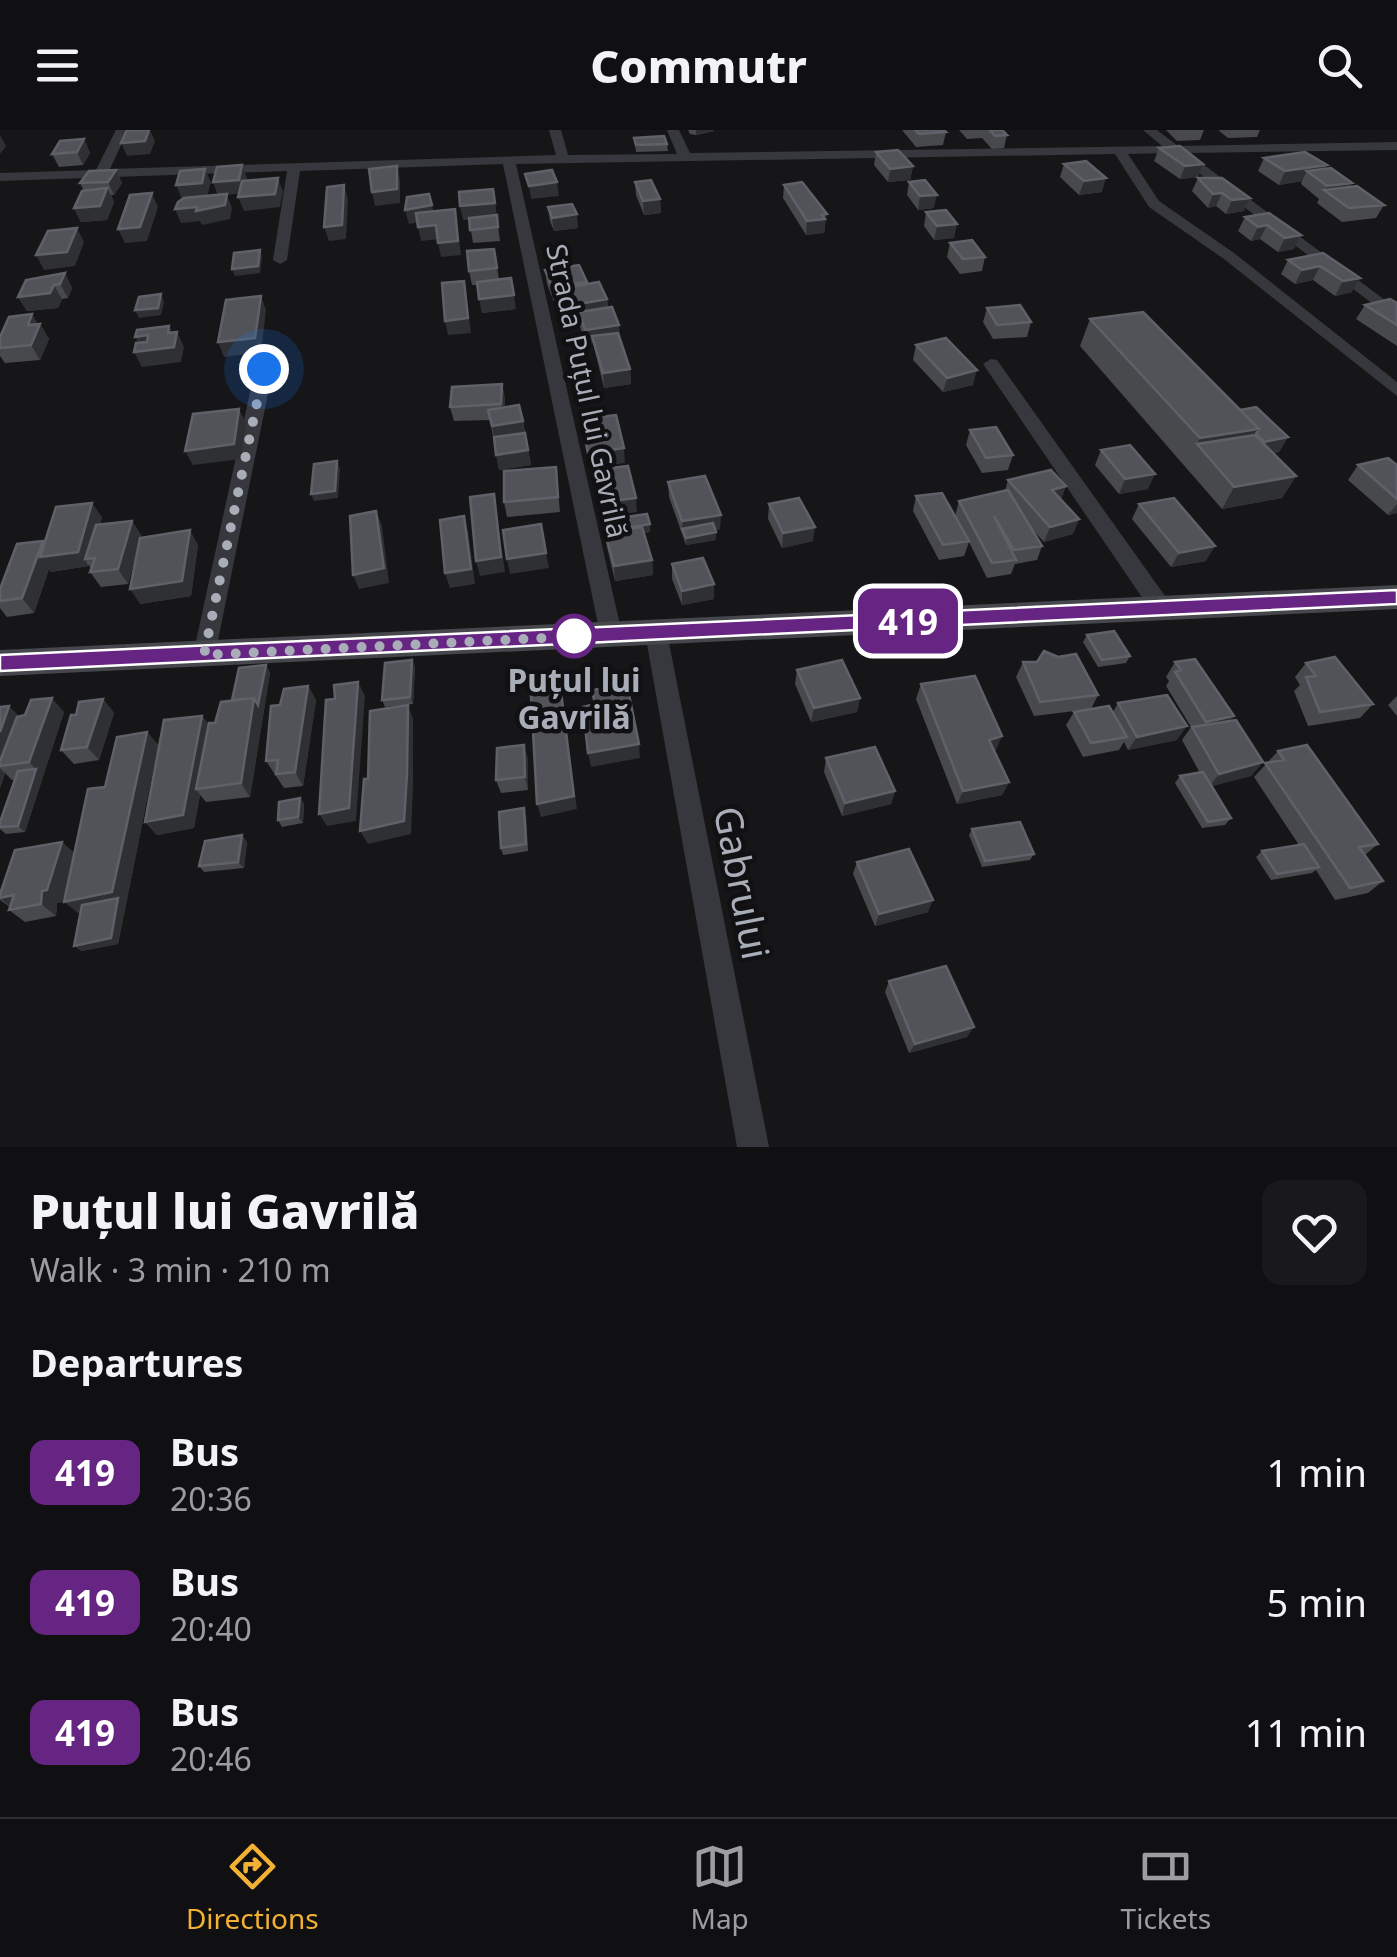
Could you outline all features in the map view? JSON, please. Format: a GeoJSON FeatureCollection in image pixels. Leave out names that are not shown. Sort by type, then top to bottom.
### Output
{"type":"FeatureCollection","features":[{"type":"Feature","properties":{"kind":"main road"},"geometry":{"type":"LineString","coordinates":[[0,663],[1397,597]]}},
{"type":"Feature","properties":{"kind":"street"},"geometry":{"type":"LineString","coordinates":[[101,174],[122,130]]}},
{"type":"Feature","properties":{"kind":"street"},"geometry":{"type":"LineString","coordinates":[[555,130],[563,159]]}},
{"type":"Feature","properties":{"kind":"street"},"geometry":{"type":"LineString","coordinates":[[674,130],[685,157]]}},
{"type":"Feature","properties":{"kind":"street"},"geometry":{"type":"LineString","coordinates":[[1149,130],[1397,317]]}},
{"type":"Feature","properties":{"kind":"street"},"geometry":{"type":"LineString","coordinates":[[1261,130],[1282,145]]}},
{"type":"Feature","properties":{"kind":"street"},"geometry":{"type":"LineString","coordinates":[[0,177],[961,146],[1397,146]]}},
{"type":"Feature","properties":{"kind":"street"},"geometry":{"type":"LineString","coordinates":[[1118,149],[1154,204],[1229,256],[1397,391]]}},
{"type":"Feature","properties":{"kind":"street","name":"Strada Puțul lui Gavrilă"},"geometry":{"type":"LineString","coordinates":[[509,160],[611,634]]}},
{"type":"Feature","properties":{"kind":"street"},"geometry":{"type":"LineString","coordinates":[[280,260],[294,167]]}},
{"type":"Feature","properties":{"kind":"street"},"geometry":{"type":"LineString","coordinates":[[990,364],[1162,609]]}},
{"type":"Feature","properties":{"kind":"street"},"geometry":{"type":"LineString","coordinates":[[204,655],[264,369]]}},
{"type":"Feature","properties":{"kind":"street","name":"Gabrului"},"geometry":{"type":"LineString","coordinates":[[656,632],[754,1147]]}},
{"type":"Feature","properties":{"kind":"building"},"geometry":{"type":"Polygon","coordinates":[[[127,130],[149,130],[145,141],[121,143],[127,130]]]}},
{"type":"Feature","properties":{"kind":"building"},"geometry":{"type":"Polygon","coordinates":[[[915,130],[944,130],[946,132],[919,134],[915,130]]]}},
{"type":"Feature","properties":{"kind":"building"},"geometry":{"type":"Polygon","coordinates":[[[990,130],[1002,130],[1007,135],[995,136],[990,130]]]}},
{"type":"Feature","properties":{"kind":"building"},"geometry":{"type":"Polygon","coordinates":[[[664,136],[667,144],[636,145],[634,138],[664,136]]]}},
{"type":"Feature","properties":{"kind":"building"},"geometry":{"type":"Polygon","coordinates":[[[84,139],[77,152],[52,154],[60,141],[84,139]]]}},
{"type":"Feature","properties":{"kind":"building"},"geometry":{"type":"Polygon","coordinates":[[[1180,146],[1203,164],[1185,166],[1159,148],[1180,146]]]}},
{"type":"Feature","properties":{"kind":"building"},"geometry":{"type":"Polygon","coordinates":[[[898,150],[913,166],[890,169],[876,152],[898,150]]]}},
{"type":"Feature","properties":{"kind":"building"},"geometry":{"type":"Polygon","coordinates":[[[1305,152],[1327,165],[1285,171],[1264,158],[1305,152]]]}},
{"type":"Feature","properties":{"kind":"building"},"geometry":{"type":"Polygon","coordinates":[[[1086,161],[1106,178],[1084,181],[1064,164],[1086,161]]]}},
{"type":"Feature","properties":{"kind":"building"},"geometry":{"type":"Polygon","coordinates":[[[242,165],[239,180],[213,182],[217,167],[242,165]]]}},
{"type":"Feature","properties":{"kind":"building"},"geometry":{"type":"Polygon","coordinates":[[[397,166],[397,189],[372,192],[369,169],[397,166]]]}},
{"type":"Feature","properties":{"kind":"building"},"geometry":{"type":"Polygon","coordinates":[[[1331,168],[1352,183],[1327,186],[1307,171],[1331,168]]]}},
{"type":"Feature","properties":{"kind":"building"},"geometry":{"type":"Polygon","coordinates":[[[205,169],[202,183],[176,185],[180,171],[205,169]]]}},
{"type":"Feature","properties":{"kind":"building"},"geometry":{"type":"Polygon","coordinates":[[[116,170],[108,182],[80,183],[89,171],[116,170]]]}},
{"type":"Feature","properties":{"kind":"building"},"geometry":{"type":"Polygon","coordinates":[[[552,170],[557,182],[529,186],[525,174],[552,170]]]}},
{"type":"Feature","properties":{"kind":"building"},"geometry":{"type":"Polygon","coordinates":[[[278,178],[275,194],[238,197],[242,181],[278,178]]]}},
{"type":"Feature","properties":{"kind":"building"},"geometry":{"type":"Polygon","coordinates":[[[1198,178],[1222,178],[1250,198],[1232,200],[1222,193],[1213,194],[1198,178]]]}},
{"type":"Feature","properties":{"kind":"building"},"geometry":{"type":"Polygon","coordinates":[[[651,180],[660,199],[643,201],[635,182],[651,180]]]}},
{"type":"Feature","properties":{"kind":"building"},"geometry":{"type":"Polygon","coordinates":[[[925,180],[937,195],[920,196],[909,182],[925,180]]]}},
{"type":"Feature","properties":{"kind":"building"},"geometry":{"type":"Polygon","coordinates":[[[802,182],[827,214],[822,215],[825,219],[807,221],[784,185],[802,182]]]}},
{"type":"Feature","properties":{"kind":"building"},"geometry":{"type":"Polygon","coordinates":[[[344,185],[342,225],[324,227],[327,187],[344,185]]]}},
{"type":"Feature","properties":{"kind":"building"},"geometry":{"type":"Polygon","coordinates":[[[1357,186],[1384,205],[1349,208],[1324,190],[1357,186]]]}},
{"type":"Feature","properties":{"kind":"building"},"geometry":{"type":"Polygon","coordinates":[[[107,188],[100,206],[74,208],[82,191],[107,188]]]}},
{"type":"Feature","properties":{"kind":"building"},"geometry":{"type":"Polygon","coordinates":[[[493,189],[495,203],[460,206],[459,192],[493,189]]]}},
{"type":"Feature","properties":{"kind":"building"},"geometry":{"type":"Polygon","coordinates":[[[152,193],[140,227],[118,229],[130,195],[152,193]]]}},
{"type":"Feature","properties":{"kind":"building"},"geometry":{"type":"Polygon","coordinates":[[[227,194],[225,205],[196,211],[197,207],[175,209],[184,198],[227,194]]]}},
{"type":"Feature","properties":{"kind":"building"},"geometry":{"type":"Polygon","coordinates":[[[429,194],[432,205],[405,210],[407,197],[429,194]]]}},
{"type":"Feature","properties":{"kind":"building"},"geometry":{"type":"Polygon","coordinates":[[[572,204],[577,214],[552,218],[548,207],[572,204]]]}},
{"type":"Feature","properties":{"kind":"building"},"geometry":{"type":"Polygon","coordinates":[[[455,209],[458,241],[438,243],[436,225],[418,227],[416,213],[455,209]]]}},
{"type":"Feature","properties":{"kind":"building"},"geometry":{"type":"Polygon","coordinates":[[[946,210],[957,224],[937,226],[926,212],[946,210]]]}},
{"type":"Feature","properties":{"kind":"building"},"geometry":{"type":"Polygon","coordinates":[[[1269,213],[1301,235],[1285,238],[1267,225],[1258,227],[1245,217],[1269,213]]]}},
{"type":"Feature","properties":{"kind":"building"},"geometry":{"type":"Polygon","coordinates":[[[497,215],[498,227],[470,230],[469,218],[497,215]]]}},
{"type":"Feature","properties":{"kind":"building"},"geometry":{"type":"Polygon","coordinates":[[[77,228],[67,252],[36,255],[48,231],[77,228]]]}},
{"type":"Feature","properties":{"kind":"building"},"geometry":{"type":"Polygon","coordinates":[[[972,240],[985,257],[963,259],[950,243],[972,240]]]}},
{"type":"Feature","properties":{"kind":"building"},"geometry":{"type":"Polygon","coordinates":[[[494,249],[497,268],[469,271],[467,251],[494,249]]]}},
{"type":"Feature","properties":{"kind":"building"},"geometry":{"type":"Polygon","coordinates":[[[260,250],[258,266],[232,269],[234,253],[260,250]]]}},
{"type":"Feature","properties":{"kind":"building"},"geometry":{"type":"Polygon","coordinates":[[[1323,253],[1360,278],[1343,281],[1320,266],[1302,270],[1288,260],[1323,253]]]}},
{"type":"Feature","properties":{"kind":"building"},"geometry":{"type":"Polygon","coordinates":[[[579,265],[587,282],[552,287],[545,270],[579,265]]]}},
{"type":"Feature","properties":{"kind":"building"},"geometry":{"type":"Polygon","coordinates":[[[65,273],[50,293],[18,297],[26,280],[65,273]]]}},
{"type":"Feature","properties":{"kind":"building"},"geometry":{"type":"Polygon","coordinates":[[[511,278],[514,295],[479,299],[477,282],[511,278]]]}},
{"type":"Feature","properties":{"kind":"building"},"geometry":{"type":"Polygon","coordinates":[[[464,281],[468,318],[445,321],[442,283],[464,281]]]}},
{"type":"Feature","properties":{"kind":"building"},"geometry":{"type":"Polygon","coordinates":[[[599,282],[607,299],[573,305],[565,288],[599,282]]]}},
{"type":"Feature","properties":{"kind":"building"},"geometry":{"type":"Polygon","coordinates":[[[161,294],[158,308],[135,310],[139,297],[161,294]]]}},
{"type":"Feature","properties":{"kind":"building"},"geometry":{"type":"Polygon","coordinates":[[[261,296],[255,338],[218,342],[226,300],[261,296]]]}},
{"type":"Feature","properties":{"kind":"building"},"geometry":{"type":"Polygon","coordinates":[[[1390,299],[1397,303],[1397,325],[1365,305],[1390,299]]]}},
{"type":"Feature","properties":{"kind":"building"},"geometry":{"type":"Polygon","coordinates":[[[1020,305],[1031,322],[997,325],[987,308],[1020,305]]]}},
{"type":"Feature","properties":{"kind":"building"},"geometry":{"type":"Polygon","coordinates":[[[612,307],[619,325],[585,330],[579,312],[612,307]]]}},
{"type":"Feature","properties":{"kind":"building"},"geometry":{"type":"Polygon","coordinates":[[[1143,312],[1259,429],[1200,438],[1090,319],[1143,312]]]}},
{"type":"Feature","properties":{"kind":"building"},"geometry":{"type":"Polygon","coordinates":[[[32,314],[28,325],[40,324],[31,345],[0,348],[0,337],[9,317],[32,314]]]}},
{"type":"Feature","properties":{"kind":"building"},"geometry":{"type":"Polygon","coordinates":[[[169,326],[168,333],[177,332],[174,347],[134,352],[136,343],[147,342],[148,335],[135,337],[137,330],[169,326]]]}},
{"type":"Feature","properties":{"kind":"building"},"geometry":{"type":"Polygon","coordinates":[[[618,333],[630,369],[603,373],[592,336],[618,333]]]}},
{"type":"Feature","properties":{"kind":"building"},"geometry":{"type":"Polygon","coordinates":[[[946,338],[977,370],[947,378],[916,345],[946,338]]]}},
{"type":"Feature","properties":{"kind":"building"},"geometry":{"type":"Polygon","coordinates":[[[502,384],[501,404],[450,407],[452,387],[502,384]]]}},
{"type":"Feature","properties":{"kind":"building"},"geometry":{"type":"Polygon","coordinates":[[[519,405],[523,421],[492,426],[488,410],[519,405]]]}},
{"type":"Feature","properties":{"kind":"building"},"geometry":{"type":"Polygon","coordinates":[[[1256,407],[1288,437],[1264,442],[1256,434],[1259,429],[1240,410],[1256,407]]]}},
{"type":"Feature","properties":{"kind":"building"},"geometry":{"type":"Polygon","coordinates":[[[239,409],[234,444],[185,451],[193,414],[239,409]]]}},
{"type":"Feature","properties":{"kind":"building"},"geometry":{"type":"Polygon","coordinates":[[[616,415],[624,448],[588,453],[581,419],[616,415]]]}},
{"type":"Feature","properties":{"kind":"building"},"geometry":{"type":"Polygon","coordinates":[[[996,427],[1013,455],[986,458],[970,430],[996,427]]]}},
{"type":"Feature","properties":{"kind":"building"},"geometry":{"type":"Polygon","coordinates":[[[525,433],[528,450],[496,455],[494,437],[525,433]]]}},
{"type":"Feature","properties":{"kind":"building"},"geometry":{"type":"Polygon","coordinates":[[[1255,435],[1296,476],[1234,487],[1197,444],[1255,435]]]}},
{"type":"Feature","properties":{"kind":"building"},"geometry":{"type":"Polygon","coordinates":[[[1130,445],[1155,474],[1125,479],[1101,450],[1130,445]]]}},
{"type":"Feature","properties":{"kind":"building"},"geometry":{"type":"Polygon","coordinates":[[[1388,458],[1397,465],[1397,499],[1358,465],[1388,458]]]}},
{"type":"Feature","properties":{"kind":"building"},"geometry":{"type":"Polygon","coordinates":[[[337,461],[335,491],[311,494],[314,464],[337,461]]]}},
{"type":"Feature","properties":{"kind":"building"},"geometry":{"type":"Polygon","coordinates":[[[628,466],[636,498],[603,502],[596,470],[628,466]]]}},
{"type":"Feature","properties":{"kind":"building"},"geometry":{"type":"Polygon","coordinates":[[[556,467],[558,497],[504,502],[504,471],[556,467]]]}},
{"type":"Feature","properties":{"kind":"building"},"geometry":{"type":"Polygon","coordinates":[[[1051,470],[1066,486],[1052,490],[1079,519],[1050,527],[1008,480],[1051,470]]]}},
{"type":"Feature","properties":{"kind":"building"},"geometry":{"type":"Polygon","coordinates":[[[705,476],[721,515],[682,521],[668,482],[705,476]]]}},
{"type":"Feature","properties":{"kind":"building"},"geometry":{"type":"Polygon","coordinates":[[[1008,490],[1042,546],[1014,550],[994,516],[1016,560],[992,563],[959,501],[1008,490]]]}},
{"type":"Feature","properties":{"kind":"building"},"geometry":{"type":"Polygon","coordinates":[[[942,493],[969,541],[943,545],[916,496],[942,493]]]}},
{"type":"Feature","properties":{"kind":"building"},"geometry":{"type":"Polygon","coordinates":[[[494,494],[501,557],[476,561],[470,497],[494,494]]]}},
{"type":"Feature","properties":{"kind":"building"},"geometry":{"type":"Polygon","coordinates":[[[799,498],[815,527],[783,533],[769,504],[799,498]]]}},
{"type":"Feature","properties":{"kind":"building"},"geometry":{"type":"Polygon","coordinates":[[[1174,498],[1215,546],[1179,553],[1139,504],[1174,498]]]}},
{"type":"Feature","properties":{"kind":"building"},"geometry":{"type":"Polygon","coordinates":[[[92,503],[78,552],[40,557],[56,507],[92,503]]]}},
{"type":"Feature","properties":{"kind":"building"},"geometry":{"type":"Polygon","coordinates":[[[376,511],[384,568],[353,575],[350,516],[376,511]]]}},
{"type":"Feature","properties":{"kind":"building"},"geometry":{"type":"Polygon","coordinates":[[[647,514],[650,524],[609,531],[606,520],[647,514]]]}},
{"type":"Feature","properties":{"kind":"building"},"geometry":{"type":"Polygon","coordinates":[[[464,516],[471,569],[445,573],[440,520],[464,516]]]}},
{"type":"Feature","properties":{"kind":"building"},"geometry":{"type":"Polygon","coordinates":[[[132,521],[118,569],[90,572],[95,558],[85,559],[96,525],[132,521]]]}},
{"type":"Feature","properties":{"kind":"building"},"geometry":{"type":"Polygon","coordinates":[[[713,523],[716,532],[686,538],[682,529],[713,523]]]}},
{"type":"Feature","properties":{"kind":"building"},"geometry":{"type":"Polygon","coordinates":[[[541,524],[546,553],[507,559],[503,530],[541,524]]]}},
{"type":"Feature","properties":{"kind":"building"},"geometry":{"type":"Polygon","coordinates":[[[642,527],[652,560],[614,566],[605,533],[642,527]]]}},
{"type":"Feature","properties":{"kind":"building"},"geometry":{"type":"Polygon","coordinates":[[[190,530],[182,581],[130,589],[140,538],[190,530]]]}},
{"type":"Feature","properties":{"kind":"building"},"geometry":{"type":"Polygon","coordinates":[[[43,541],[22,598],[0,601],[0,589],[17,544],[43,541]]]}},
{"type":"Feature","properties":{"kind":"building"},"geometry":{"type":"Polygon","coordinates":[[[703,558],[714,584],[682,591],[672,564],[703,558]]]}},
{"type":"Feature","properties":{"kind":"building"},"geometry":{"type":"Polygon","coordinates":[[[1114,631],[1130,656],[1102,660],[1087,635],[1114,631]]]}},
{"type":"Feature","properties":{"kind":"building"},"geometry":{"type":"Polygon","coordinates":[[[1044,651],[1058,657],[1076,654],[1098,695],[1040,702],[1023,662],[1037,662],[1044,651]]]}},
{"type":"Feature","properties":{"kind":"building"},"geometry":{"type":"Polygon","coordinates":[[[1335,657],[1373,704],[1320,712],[1306,677],[1316,676],[1306,663],[1335,657]]]}},
{"type":"Feature","properties":{"kind":"building"},"geometry":{"type":"Polygon","coordinates":[[[1195,659],[1234,716],[1206,722],[1175,672],[1181,670],[1175,662],[1195,659]]]}},
{"type":"Feature","properties":{"kind":"building"},"geometry":{"type":"Polygon","coordinates":[[[412,660],[410,697],[382,700],[385,663],[412,660]]]}},
{"type":"Feature","properties":{"kind":"building"},"geometry":{"type":"Polygon","coordinates":[[[842,660],[860,698],[814,708],[797,670],[842,660]]]}},
{"type":"Feature","properties":{"kind":"building"},"geometry":{"type":"Polygon","coordinates":[[[266,665],[258,705],[254,698],[232,700],[239,668],[266,665]]]}},
{"type":"Feature","properties":{"kind":"building"},"geometry":{"type":"Polygon","coordinates":[[[975,676],[1002,736],[989,740],[1009,782],[963,791],[921,684],[975,676]]]}},
{"type":"Feature","properties":{"kind":"building"},"geometry":{"type":"Polygon","coordinates":[[[358,682],[349,808],[319,814],[326,700],[335,699],[334,685],[358,682]]]}},
{"type":"Feature","properties":{"kind":"building"},"geometry":{"type":"Polygon","coordinates":[[[627,685],[639,744],[588,753],[583,707],[595,704],[592,690],[627,685]]]}},
{"type":"Feature","properties":{"kind":"building"},"geometry":{"type":"Polygon","coordinates":[[[308,686],[295,772],[276,774],[278,760],[266,761],[271,706],[280,705],[284,689],[308,686]]]}},
{"type":"Feature","properties":{"kind":"building"},"geometry":{"type":"Polygon","coordinates":[[[561,692],[574,796],[537,804],[531,695],[561,692]]]}},
{"type":"Feature","properties":{"kind":"building"},"geometry":{"type":"Polygon","coordinates":[[[1167,695],[1187,726],[1137,737],[1118,703],[1167,695]]]}},
{"type":"Feature","properties":{"kind":"building"},"geometry":{"type":"Polygon","coordinates":[[[52,698],[29,762],[0,766],[17,717],[25,715],[31,700],[52,698]]]}},
{"type":"Feature","properties":{"kind":"building"},"geometry":{"type":"Polygon","coordinates":[[[254,698],[241,783],[196,789],[209,723],[215,723],[221,702],[254,698]]]}},
{"type":"Feature","properties":{"kind":"building"},"geometry":{"type":"Polygon","coordinates":[[[103,699],[87,747],[61,750],[79,702],[103,699]]]}},
{"type":"Feature","properties":{"kind":"building"},"geometry":{"type":"Polygon","coordinates":[[[408,705],[404,821],[360,831],[364,779],[368,779],[370,711],[408,705]]]}},
{"type":"Feature","properties":{"kind":"building"},"geometry":{"type":"Polygon","coordinates":[[[9,706],[0,732],[0,707],[9,706]]]}},
{"type":"Feature","properties":{"kind":"building"},"geometry":{"type":"Polygon","coordinates":[[[1109,706],[1127,737],[1091,743],[1074,712],[1109,706]]]}},
{"type":"Feature","properties":{"kind":"building"},"geometry":{"type":"Polygon","coordinates":[[[202,716],[183,815],[145,822],[164,720],[202,716]]]}},
{"type":"Feature","properties":{"kind":"building"},"geometry":{"type":"Polygon","coordinates":[[[1236,720],[1263,762],[1219,774],[1192,727],[1236,720]]]}},
{"type":"Feature","properties":{"kind":"building"},"geometry":{"type":"Polygon","coordinates":[[[147,732],[112,892],[64,902],[88,789],[105,787],[117,737],[147,732]]]}},
{"type":"Feature","properties":{"kind":"building"},"geometry":{"type":"Polygon","coordinates":[[[524,745],[525,777],[496,780],[497,748],[524,745]]]}},
{"type":"Feature","properties":{"kind":"building"},"geometry":{"type":"Polygon","coordinates":[[[1307,745],[1378,844],[1359,847],[1383,881],[1350,888],[1265,763],[1284,760],[1278,751],[1307,745]]]}},
{"type":"Feature","properties":{"kind":"building"},"geometry":{"type":"Polygon","coordinates":[[[875,747],[895,791],[845,803],[826,758],[875,747]]]}},
{"type":"Feature","properties":{"kind":"building"},"geometry":{"type":"Polygon","coordinates":[[[36,769],[18,826],[0,827],[18,771],[36,769]]]}},
{"type":"Feature","properties":{"kind":"building"},"geometry":{"type":"Polygon","coordinates":[[[1203,772],[1231,818],[1208,822],[1180,776],[1203,772]]]}},
{"type":"Feature","properties":{"kind":"building"},"geometry":{"type":"Polygon","coordinates":[[[300,798],[298,817],[278,820],[279,802],[300,798]]]}},
{"type":"Feature","properties":{"kind":"building"},"geometry":{"type":"Polygon","coordinates":[[[524,808],[526,844],[501,848],[499,812],[524,808]]]}},
{"type":"Feature","properties":{"kind":"building"},"geometry":{"type":"Polygon","coordinates":[[[1020,822],[1034,854],[985,861],[972,829],[1020,822]]]}},
{"type":"Feature","properties":{"kind":"building"},"geometry":{"type":"Polygon","coordinates":[[[242,835],[238,862],[199,866],[205,841],[242,835]]]}},
{"type":"Feature","properties":{"kind":"building"},"geometry":{"type":"Polygon","coordinates":[[[62,842],[47,890],[42,891],[41,904],[9,910],[14,895],[0,898],[0,894],[15,850],[62,842]]]}},
{"type":"Feature","properties":{"kind":"building"},"geometry":{"type":"Polygon","coordinates":[[[1304,844],[1319,867],[1277,874],[1262,851],[1304,844]]]}},
{"type":"Feature","properties":{"kind":"building"},"geometry":{"type":"Polygon","coordinates":[[[909,849],[933,900],[879,914],[857,862],[909,849]]]}},
{"type":"Feature","properties":{"kind":"building"},"geometry":{"type":"Polygon","coordinates":[[[118,898],[111,938],[74,946],[82,905],[118,898]]]}},
{"type":"Feature","properties":{"kind":"building"},"geometry":{"type":"Polygon","coordinates":[[[946,966],[974,1027],[915,1044],[889,981],[946,966]]]}},
{"type":"Feature","properties":{"kind":"bus line","name":"419"},"geometry":{"type":"LineString","coordinates":[[0,663],[1397,597]]}},
{"type":"Feature","properties":{"kind":"place","name":"Puțul lui Gavrilă"},"geometry":{"type":"Point","coordinates":[574,636]}},
{"type":"Feature","properties":{"kind":"route"},"geometry":{"type":"LineString","coordinates":[[264,369],[204,655],[584,636],[574,636]]}}]}
